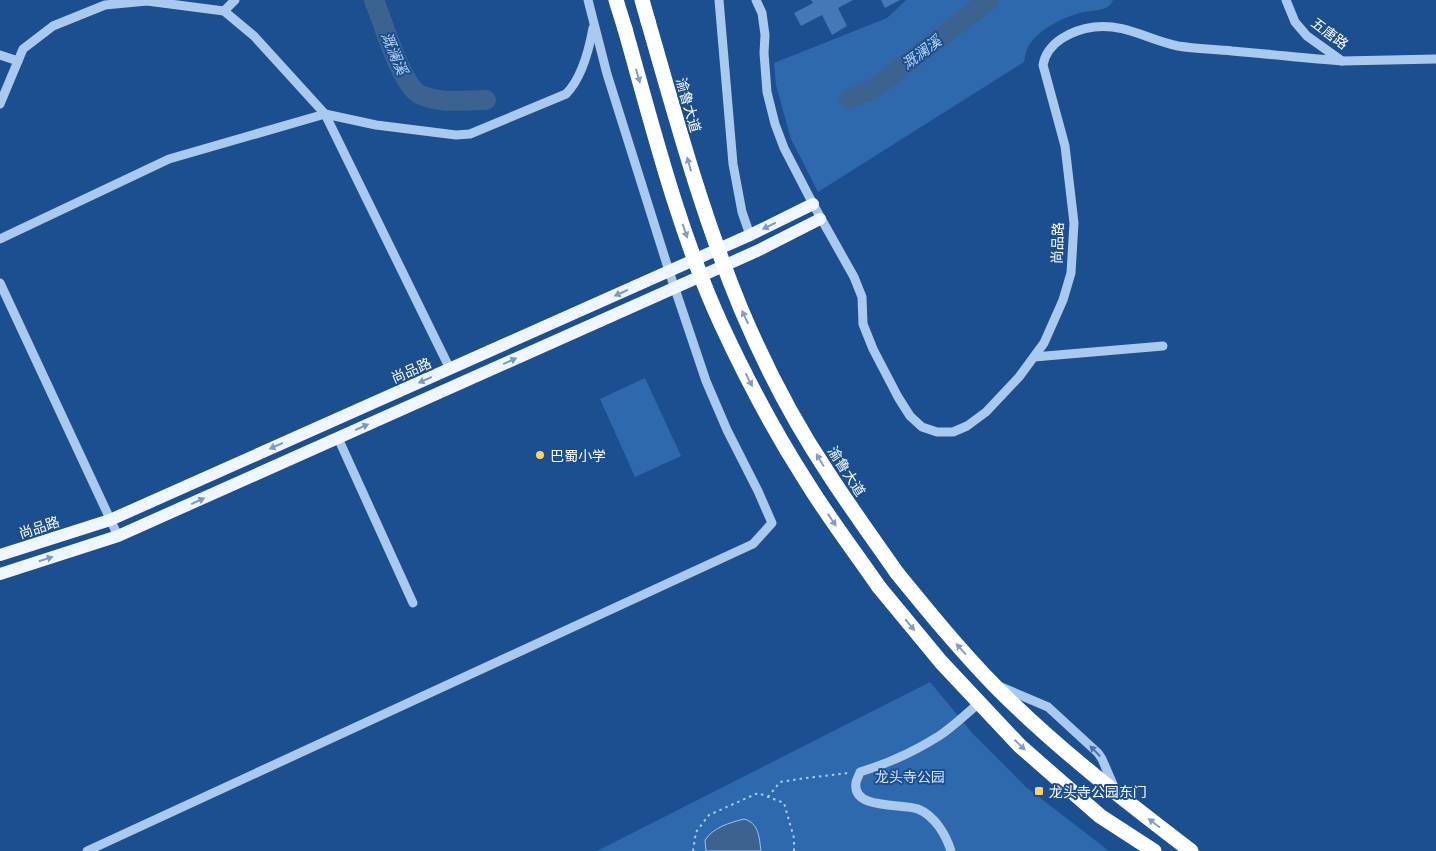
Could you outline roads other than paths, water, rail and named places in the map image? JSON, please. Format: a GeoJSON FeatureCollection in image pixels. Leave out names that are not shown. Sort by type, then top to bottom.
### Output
{"type":"FeatureCollection","features":[{"type":"Feature","properties":{"kind":"highway"},"geometry":{"type":"LineString","coordinates":[[616,0],[672,193],[697,266],[721,323],[779,438],[807,483],[879,587],[941,662],[979,703],[1020,746],[1100,816],[1154,851]]}},
{"type":"Feature","properties":{"kind":"highway","name":"渝鲁大道"},"geometry":{"type":"LineString","coordinates":[[642,0],[695,186],[741,310],[768,367],[827,473],[897,573],[925,608],[994,685],[1042,730],[1116,794],[1191,851]]}},
{"type":"Feature","properties":{"kind":"main road","name":"尚品路"},"geometry":{"type":"LineString","coordinates":[[0,555],[110,520],[750,235],[813,204]]}},
{"type":"Feature","properties":{"kind":"main road"},"geometry":{"type":"LineString","coordinates":[[0,574],[118,536],[758,251],[820,218]]}},
{"type":"Feature","properties":{"kind":"street"},"geometry":{"type":"LineString","coordinates":[[224,11],[235,0]]}},
{"type":"Feature","properties":{"kind":"street"},"geometry":{"type":"LineString","coordinates":[[87,851],[753,544],[772,523],[727,430],[706,381],[674,287],[607,74],[588,0]]}},
{"type":"Feature","properties":{"kind":"street"},"geometry":{"type":"LineString","coordinates":[[719,0],[733,164],[742,212],[750,235]]}},
{"type":"Feature","properties":{"kind":"street"},"geometry":{"type":"LineString","coordinates":[[756,0],[762,13],[765,35],[764,53],[767,92],[774,124],[784,148],[813,204]]}},
{"type":"Feature","properties":{"kind":"street","name":"五唐路"},"geometry":{"type":"LineString","coordinates":[[1286,0],[1295,22],[1307,36],[1342,61],[1436,59]]}},
{"type":"Feature","properties":{"kind":"street"},"geometry":{"type":"LineString","coordinates":[[0,104],[23,49],[53,26],[105,5],[146,1],[224,11],[254,36],[325,114],[450,369]]}},
{"type":"Feature","properties":{"kind":"street"},"geometry":{"type":"LineString","coordinates":[[0,239],[169,159],[325,114],[376,125],[456,135],[470,134],[566,94],[575,85],[591,43],[594,25]]}},
{"type":"Feature","properties":{"kind":"street","name":"尚品路"},"geometry":{"type":"LineString","coordinates":[[813,204],[860,290],[863,324],[873,349],[898,397],[910,416],[922,427],[938,432],[953,432],[967,426],[986,412],[1019,377],[1044,343],[1063,300],[1071,273],[1074,223],[1065,146],[1043,65],[1044,55],[1051,46],[1064,37],[1080,30],[1095,27],[1116,27],[1180,46],[1342,61]]}},
{"type":"Feature","properties":{"kind":"street"},"geometry":{"type":"LineString","coordinates":[[0,54],[18,61]]}},
{"type":"Feature","properties":{"kind":"street"},"geometry":{"type":"LineString","coordinates":[[0,283],[118,536]]}},
{"type":"Feature","properties":{"kind":"street"},"geometry":{"type":"LineString","coordinates":[[1034,356],[1163,346]]}},
{"type":"Feature","properties":{"kind":"street"},"geometry":{"type":"LineString","coordinates":[[338,438],[413,603]]}},
{"type":"Feature","properties":{"kind":"street"},"geometry":{"type":"LineString","coordinates":[[994,685],[1048,707],[1098,753],[1116,794]]}},
{"type":"Feature","properties":{"kind":"street"},"geometry":{"type":"LineString","coordinates":[[951,851],[948,842],[932,819],[919,810],[905,806],[872,804],[862,799],[857,792],[856,784],[860,772],[876,768],[940,735],[979,703]]}},
{"type":"Feature","properties":{"kind":"waterway","name":"溉澜溪"},"geometry":{"type":"LineString","coordinates":[[374,0],[393,52],[406,80],[414,89],[421,95],[436,100],[486,100]]}},
{"type":"Feature","properties":{"kind":"waterway","name":"溉澜溪"},"geometry":{"type":"LineString","coordinates":[[849,99],[872,90],[989,0]]}},
{"type":"Feature","properties":{"kind":"place","name":"巴蜀小学"},"geometry":{"type":"Point","coordinates":[540,455]}},
{"type":"Feature","properties":{"kind":"place","name":"龙头寺公园东门"},"geometry":{"type":"Point","coordinates":[1039,791]}},
{"type":"Feature","properties":{"kind":"park label","name":"龙头寺公园"},"geometry":{"type":"Point","coordinates":[910,776]}}]}
